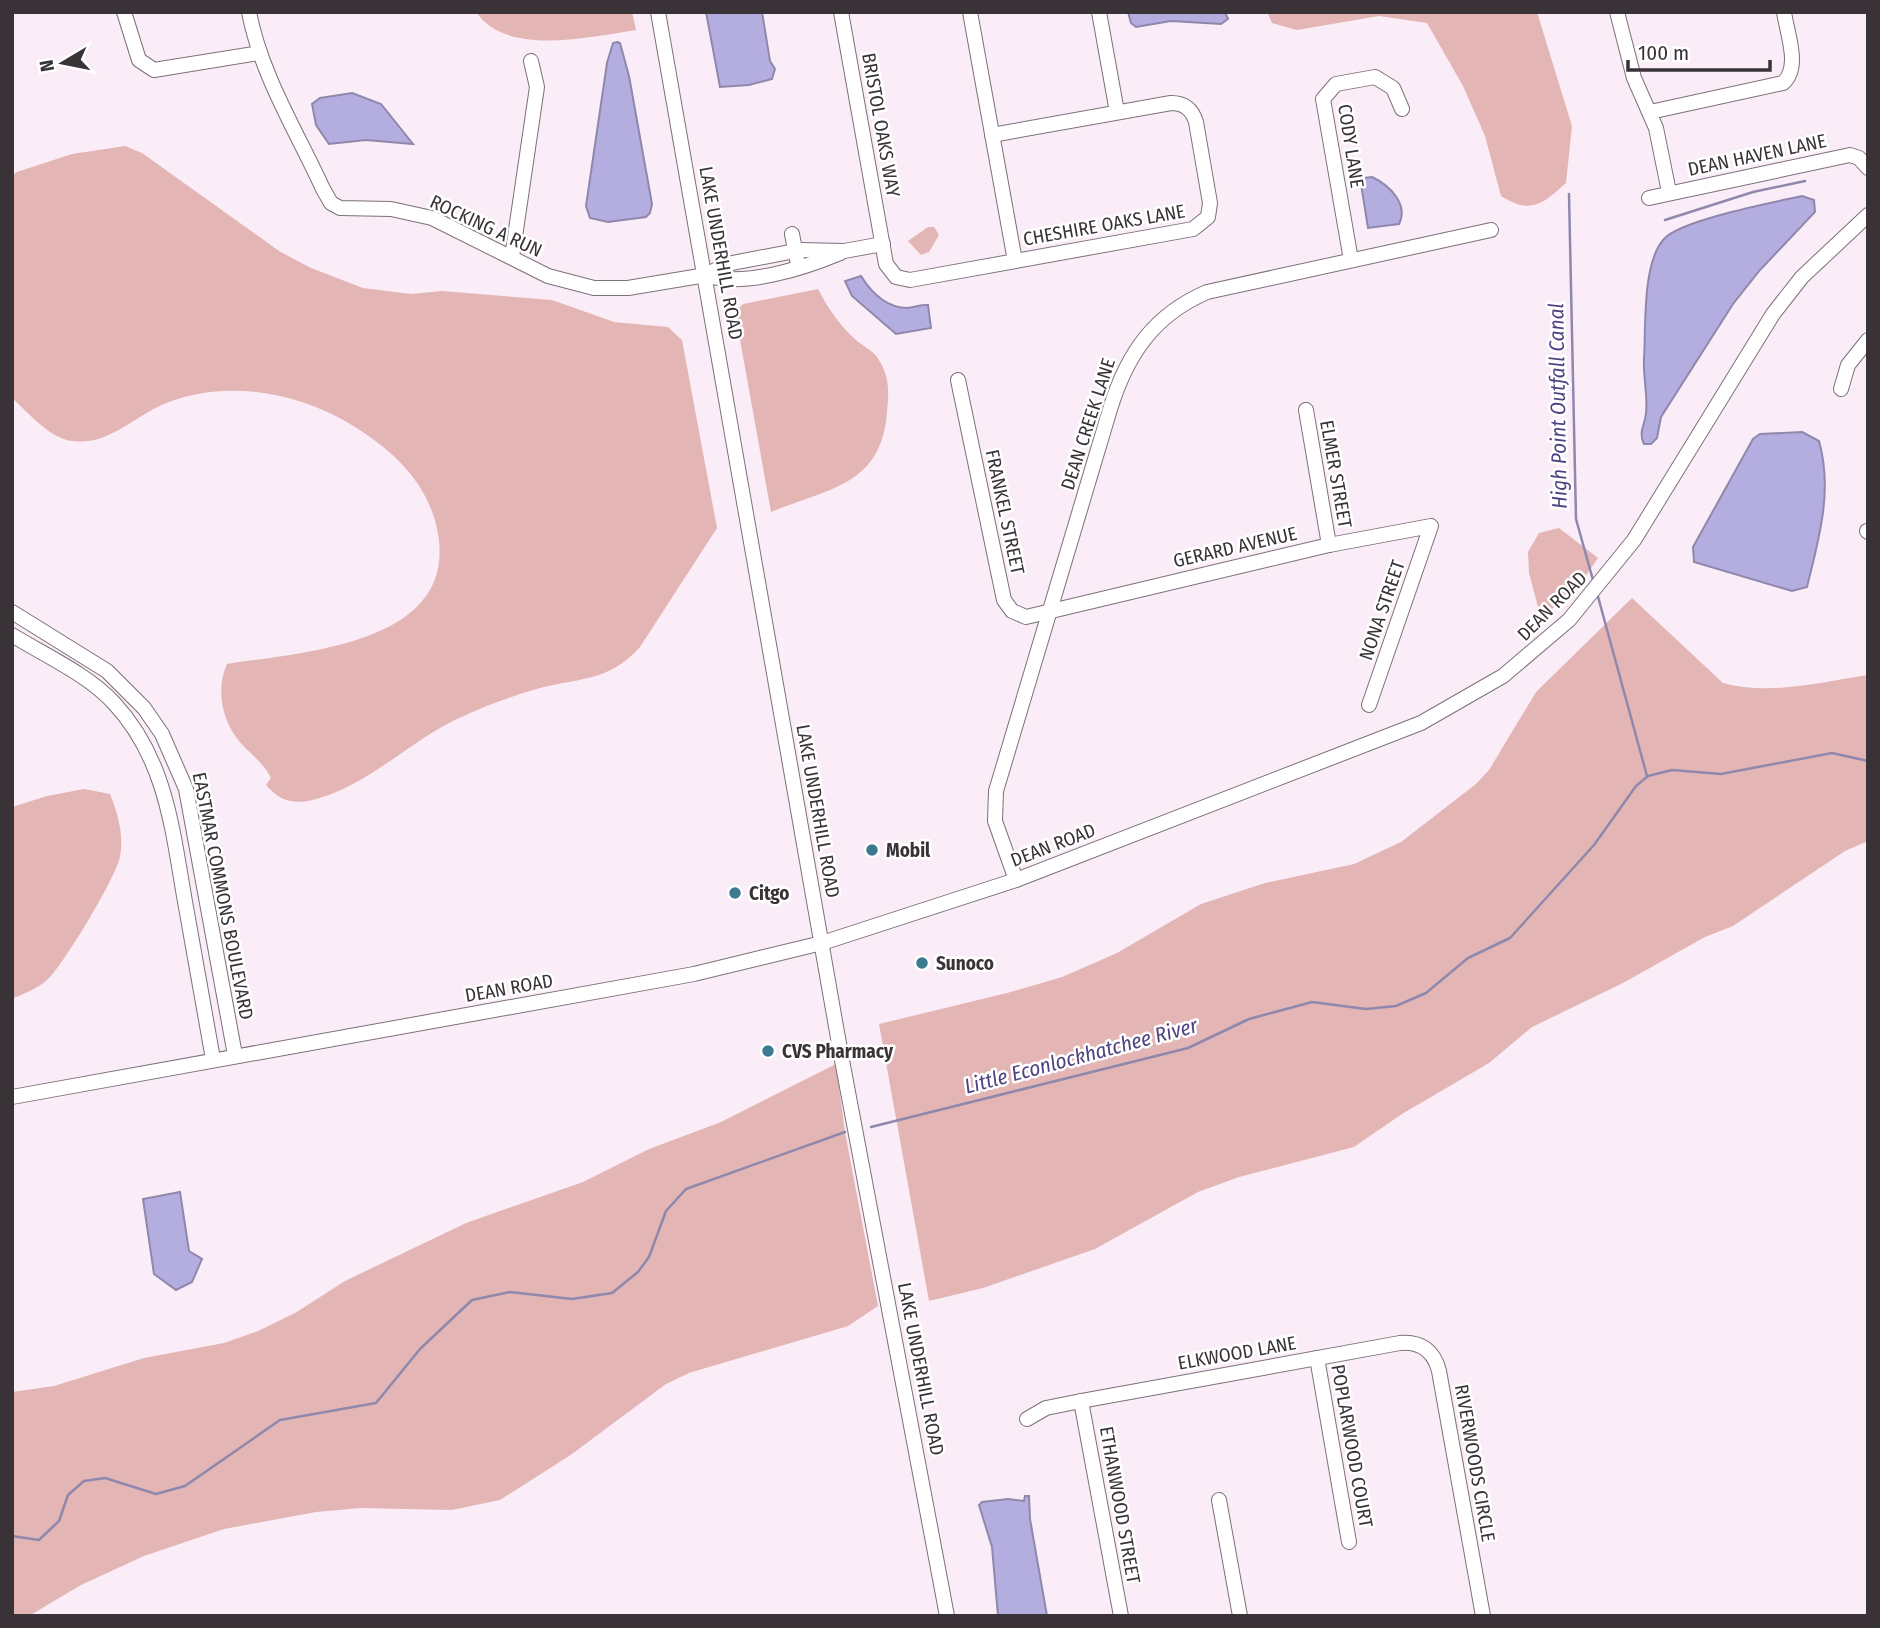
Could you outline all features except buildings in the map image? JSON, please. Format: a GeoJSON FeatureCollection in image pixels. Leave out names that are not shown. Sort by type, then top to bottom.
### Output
{"type":"FeatureCollection","features":[{"type":"Feature","properties":{"kind":"street"},"geometry":{"type":"LineString","coordinates":[[124,12],[139,60],[153,69],[259,52]]}},
{"type":"Feature","properties":{"kind":"street","name":"ROCKING A RUN"},"geometry":{"type":"LineString","coordinates":[[249,12],[259,52],[331,203],[349,209],[391,209],[432,218],[559,280],[594,288],[628,288],[706,275],[727,264],[795,251],[844,251],[883,244]]}},
{"type":"Feature","properties":{"kind":"street","name":"LAKE UNDERHILL ROAD"},"geometry":{"type":"LineString","coordinates":[[658,12],[822,943],[947,1616]]}},
{"type":"Feature","properties":{"kind":"street","name":"BRISTOL OAKS WAY"},"geometry":{"type":"LineString","coordinates":[[841,12],[883,244]]}},
{"type":"Feature","properties":{"kind":"street"},"geometry":{"type":"LineString","coordinates":[[970,12],[1015,261]]}},
{"type":"Feature","properties":{"kind":"street"},"geometry":{"type":"LineString","coordinates":[[1099,12],[1117,112]]}},
{"type":"Feature","properties":{"kind":"street"},"geometry":{"type":"LineString","coordinates":[[1617,12],[1634,78],[1650,112],[1669,192]]}},
{"type":"Feature","properties":{"kind":"street"},"geometry":{"type":"LineString","coordinates":[[1650,112],[1783,83],[1791,73],[1793,64],[1784,12]]}},
{"type":"Feature","properties":{"kind":"street"},"geometry":{"type":"LineString","coordinates":[[512,257],[537,87],[531,61]]}},
{"type":"Feature","properties":{"kind":"street","name":"CODY LANE"},"geometry":{"type":"LineString","coordinates":[[1351,260],[1323,108],[1324,97],[1336,84],[1375,77],[1393,88],[1402,109]]}},
{"type":"Feature","properties":{"kind":"street","name":"CHESHIRE OAKS LANE"},"geometry":{"type":"LineString","coordinates":[[883,244],[889,270],[904,280],[1193,229],[1206,221],[1210,203],[1196,122],[1190,110],[1175,103],[992,135]]}},
{"type":"Feature","properties":{"kind":"street","name":"DEAN HAVEN LANE"},"geometry":{"type":"LineString","coordinates":[[1649,198],[1850,155],[1859,158],[1868,168]]}},
{"type":"Feature","properties":{"kind":"street","name":"DEAN ROAD"},"geometry":{"type":"LineString","coordinates":[[12,1097],[694,974],[822,943],[1016,880],[1421,723],[1462,702],[1503,676],[1569,620],[1634,541],[1773,314],[1809,270],[1868,215]]}},
{"type":"Feature","properties":{"kind":"street","name":"DEAN CREEK LANE"},"geometry":{"type":"LineString","coordinates":[[1016,880],[997,828],[994,799],[1117,388],[1128,361],[1144,337],[1174,309],[1207,292],[1491,230]]}},
{"type":"Feature","properties":{"kind":"street"},"geometry":{"type":"LineString","coordinates":[[792,234],[799,268]]}},
{"type":"Feature","properties":{"kind":"street","name":"ROCKING A RUN"},"geometry":{"type":"LineString","coordinates":[[706,275],[727,281],[799,268],[844,251]]}},
{"type":"Feature","properties":{"kind":"street"},"geometry":{"type":"LineString","coordinates":[[1841,389],[1848,365],[1868,340]]}},
{"type":"Feature","properties":{"kind":"street","name":"FRANKEL STREET"},"geometry":{"type":"LineString","coordinates":[[958,380],[1004,600],[1012,611],[1026,617],[1049,612]]}},
{"type":"Feature","properties":{"kind":"street","name":"ELMER STREET"},"geometry":{"type":"LineString","coordinates":[[1306,410],[1329,545]]}},
{"type":"Feature","properties":{"kind":"street","name":"GERARD AVENUE"},"geometry":{"type":"LineString","coordinates":[[1049,612],[1329,545],[1431,526]]}},
{"type":"Feature","properties":{"kind":"street","name":"NONA STREET"},"geometry":{"type":"LineString","coordinates":[[1370,705],[1431,526]]}},
{"type":"Feature","properties":{"kind":"street","name":"EASTMAR COMMONS BOULEVARD"},"geometry":{"type":"LineString","coordinates":[[12,612],[107,671],[144,708],[162,734],[186,789],[235,1055]]}},
{"type":"Feature","properties":{"kind":"street","name":"EASTMAR COMMONS BOULEVARD"},"geometry":{"type":"LineString","coordinates":[[12,635],[85,678],[114,702],[136,730],[153,759],[164,788],[174,829],[213,1059]]}},
{"type":"Feature","properties":{"kind":"street","name":"RIVERWOODS CIRCLE"},"geometry":{"type":"LineString","coordinates":[[1400,1343],[1413,1342],[1424,1347],[1438,1366],[1483,1616]]}},
{"type":"Feature","properties":{"kind":"street","name":"ELKWOOD LANE"},"geometry":{"type":"LineString","coordinates":[[1027,1419],[1046,1408],[1400,1343]]}},
{"type":"Feature","properties":{"kind":"street","name":"POPLARWOOD COURT"},"geometry":{"type":"LineString","coordinates":[[1317,1358],[1349,1542]]}},
{"type":"Feature","properties":{"kind":"street","name":"ETHANWOOD STREET"},"geometry":{"type":"LineString","coordinates":[[1081,1401],[1121,1616]]}},
{"type":"Feature","properties":{"kind":"street"},"geometry":{"type":"LineString","coordinates":[[1219,1500],[1240,1616]]}},
{"type":"Feature","properties":{"kind":"shaded area"},"geometry":{"type":"Polygon","coordinates":[[[476,12],[632,12],[636,30],[573,39],[528,39],[507,35],[490,26],[476,12]]]}},
{"type":"Feature","properties":{"kind":"shaded area"},"geometry":{"type":"Polygon","coordinates":[[[706,12],[762,12],[770,61],[775,69],[772,79],[749,85],[720,87],[706,12]]]}},
{"type":"Feature","properties":{"kind":"shaded area"},"geometry":{"type":"Polygon","coordinates":[[[1128,12],[1225,12],[1228,19],[1221,24],[1171,21],[1136,27],[1131,23],[1128,12]]]}},
{"type":"Feature","properties":{"kind":"shaded area"},"geometry":{"type":"Polygon","coordinates":[[[1267,12],[1537,12],[1572,126],[1566,183],[1550,197],[1529,206],[1511,202],[1501,196],[1485,136],[1463,86],[1427,23],[1379,16],[1297,30],[1272,23],[1267,12]]]}},
{"type":"Feature","properties":{"kind":"shaded area"},"geometry":{"type":"Polygon","coordinates":[[[613,43],[620,43],[629,76],[652,204],[646,217],[608,222],[590,218],[586,206],[607,63],[613,43]]]}},
{"type":"Feature","properties":{"kind":"shaded area"},"geometry":{"type":"Polygon","coordinates":[[[352,93],[381,104],[413,144],[366,140],[329,144],[316,125],[312,104],[320,98],[352,93]]]}},
{"type":"Feature","properties":{"kind":"shaded area"},"geometry":{"type":"Polygon","coordinates":[[[125,146],[142,153],[279,251],[311,268],[363,288],[411,294],[442,291],[552,300],[614,322],[668,327],[682,340],[717,528],[640,647],[628,659],[603,673],[523,693],[459,718],[364,778],[327,796],[296,802],[280,797],[271,790],[266,785],[271,778],[268,772],[239,741],[224,713],[221,693],[227,664],[332,647],[368,636],[400,620],[424,599],[438,571],[438,534],[422,491],[394,456],[347,422],[297,401],[271,394],[217,391],[164,404],[109,435],[72,441],[55,435],[12,398],[12,176],[72,154],[125,146]]]}},
{"type":"Feature","properties":{"kind":"shaded area"},"geometry":{"type":"Polygon","coordinates":[[[1372,177],[1396,196],[1401,209],[1399,224],[1368,228],[1361,184],[1364,178],[1372,177]]]}},
{"type":"Feature","properties":{"kind":"shaded area"},"geometry":{"type":"Polygon","coordinates":[[[1802,196],[1814,200],[1815,212],[1760,270],[1733,304],[1661,417],[1657,438],[1651,444],[1644,444],[1642,428],[1646,407],[1646,296],[1652,263],[1664,239],[1689,225],[1708,219],[1802,196]]]}},
{"type":"Feature","properties":{"kind":"shaded area"},"geometry":{"type":"Polygon","coordinates":[[[928,227],[934,227],[939,235],[929,252],[921,255],[908,241],[928,227]]]}},
{"type":"Feature","properties":{"kind":"shaded area"},"geometry":{"type":"Polygon","coordinates":[[[861,276],[874,293],[892,305],[906,308],[928,305],[931,328],[896,334],[852,296],[845,281],[861,276]]]}},
{"type":"Feature","properties":{"kind":"shaded area"},"geometry":{"type":"Polygon","coordinates":[[[818,289],[839,322],[875,355],[881,364],[888,384],[883,437],[875,455],[863,470],[849,480],[771,512],[735,312],[743,304],[818,289]]]}},
{"type":"Feature","properties":{"kind":"shaded area"},"geometry":{"type":"Polygon","coordinates":[[[1802,432],[1819,441],[1825,478],[1823,514],[1807,587],[1792,591],[1694,562],[1693,547],[1753,439],[1760,434],[1802,432]]]}},
{"type":"Feature","properties":{"kind":"shaded area"},"geometry":{"type":"Polygon","coordinates":[[[1559,528],[1598,558],[1578,587],[1541,618],[1529,573],[1528,552],[1539,533],[1559,528]]]}},
{"type":"Feature","properties":{"kind":"shaded area"},"geometry":{"type":"Polygon","coordinates":[[[1632,598],[1723,683],[1741,687],[1777,688],[1868,675],[1868,841],[1845,851],[1733,926],[1705,937],[1623,983],[1532,1027],[1489,1063],[1402,1114],[1354,1147],[1239,1177],[1198,1192],[1095,1249],[983,1288],[929,1301],[879,1024],[1062,977],[1117,953],[1201,904],[1265,883],[1354,864],[1401,842],[1476,784],[1489,770],[1536,692],[1632,598]]]}},
{"type":"Feature","properties":{"kind":"shaded area"},"geometry":{"type":"Polygon","coordinates":[[[84,789],[110,794],[119,825],[120,857],[99,902],[54,973],[38,986],[12,999],[12,807],[47,796],[84,789]]]}},
{"type":"Feature","properties":{"kind":"shaded area"},"geometry":{"type":"Polygon","coordinates":[[[836,1064],[845,1132],[878,1306],[848,1326],[689,1373],[666,1384],[572,1454],[500,1500],[452,1510],[361,1508],[316,1512],[224,1529],[144,1556],[81,1585],[29,1616],[12,1616],[12,1392],[54,1386],[144,1358],[224,1343],[258,1331],[295,1313],[345,1281],[466,1223],[583,1182],[649,1149],[721,1122],[836,1064]]]}},
{"type":"Feature","properties":{"kind":"shaded area"},"geometry":{"type":"Polygon","coordinates":[[[180,1192],[189,1251],[202,1259],[192,1282],[176,1290],[154,1274],[143,1199],[180,1192]]]}},
{"type":"Feature","properties":{"kind":"shaded area"},"geometry":{"type":"Polygon","coordinates":[[[1025,1496],[1029,1496],[1030,1519],[1047,1616],[998,1616],[992,1547],[979,1505],[982,1502],[1008,1499],[1024,1501],[1025,1496]]]}},
{"type":"Feature","properties":{"kind":"waterway"},"geometry":{"type":"LineString","coordinates":[[1665,220],[1753,192],[1805,181]]}},
{"type":"Feature","properties":{"kind":"waterway","name":"High Point Outfall Canal"},"geometry":{"type":"LineString","coordinates":[[1569,194],[1576,519],[1593,580]]}},
{"type":"Feature","properties":{"kind":"waterway","name":"High Point Outfall Canal"},"geometry":{"type":"LineString","coordinates":[[1597,593],[1647,776]]}},
{"type":"Feature","properties":{"kind":"waterway","name":"Little Econlockhatchee River"},"geometry":{"type":"LineString","coordinates":[[871,1127],[1188,1048],[1249,1019],[1312,1002],[1366,1009],[1396,1006],[1426,993],[1468,958],[1510,938],[1594,845],[1636,786],[1648,776],[1672,770],[1721,774],[1832,753],[1868,761]]}},
{"type":"Feature","properties":{"kind":"waterway","name":"Little Econlockhatchee River"},"geometry":{"type":"LineString","coordinates":[[12,1536],[39,1540],[59,1521],[68,1495],[84,1481],[105,1478],[156,1494],[185,1486],[280,1420],[376,1403],[420,1349],[472,1300],[510,1292],[572,1299],[612,1293],[638,1272],[649,1257],[666,1211],[686,1189],[845,1132]]}},
{"type":"Feature","properties":{"kind":"place","name":"Mobil"},"geometry":{"type":"Point","coordinates":[872,850]}},
{"type":"Feature","properties":{"kind":"place","name":"Citgo"},"geometry":{"type":"Point","coordinates":[735,893]}},
{"type":"Feature","properties":{"kind":"place","name":"Sunoco"},"geometry":{"type":"Point","coordinates":[922,963]}},
{"type":"Feature","properties":{"kind":"place","name":"CVS Pharmacy"},"geometry":{"type":"Point","coordinates":[768,1051]}}]}
